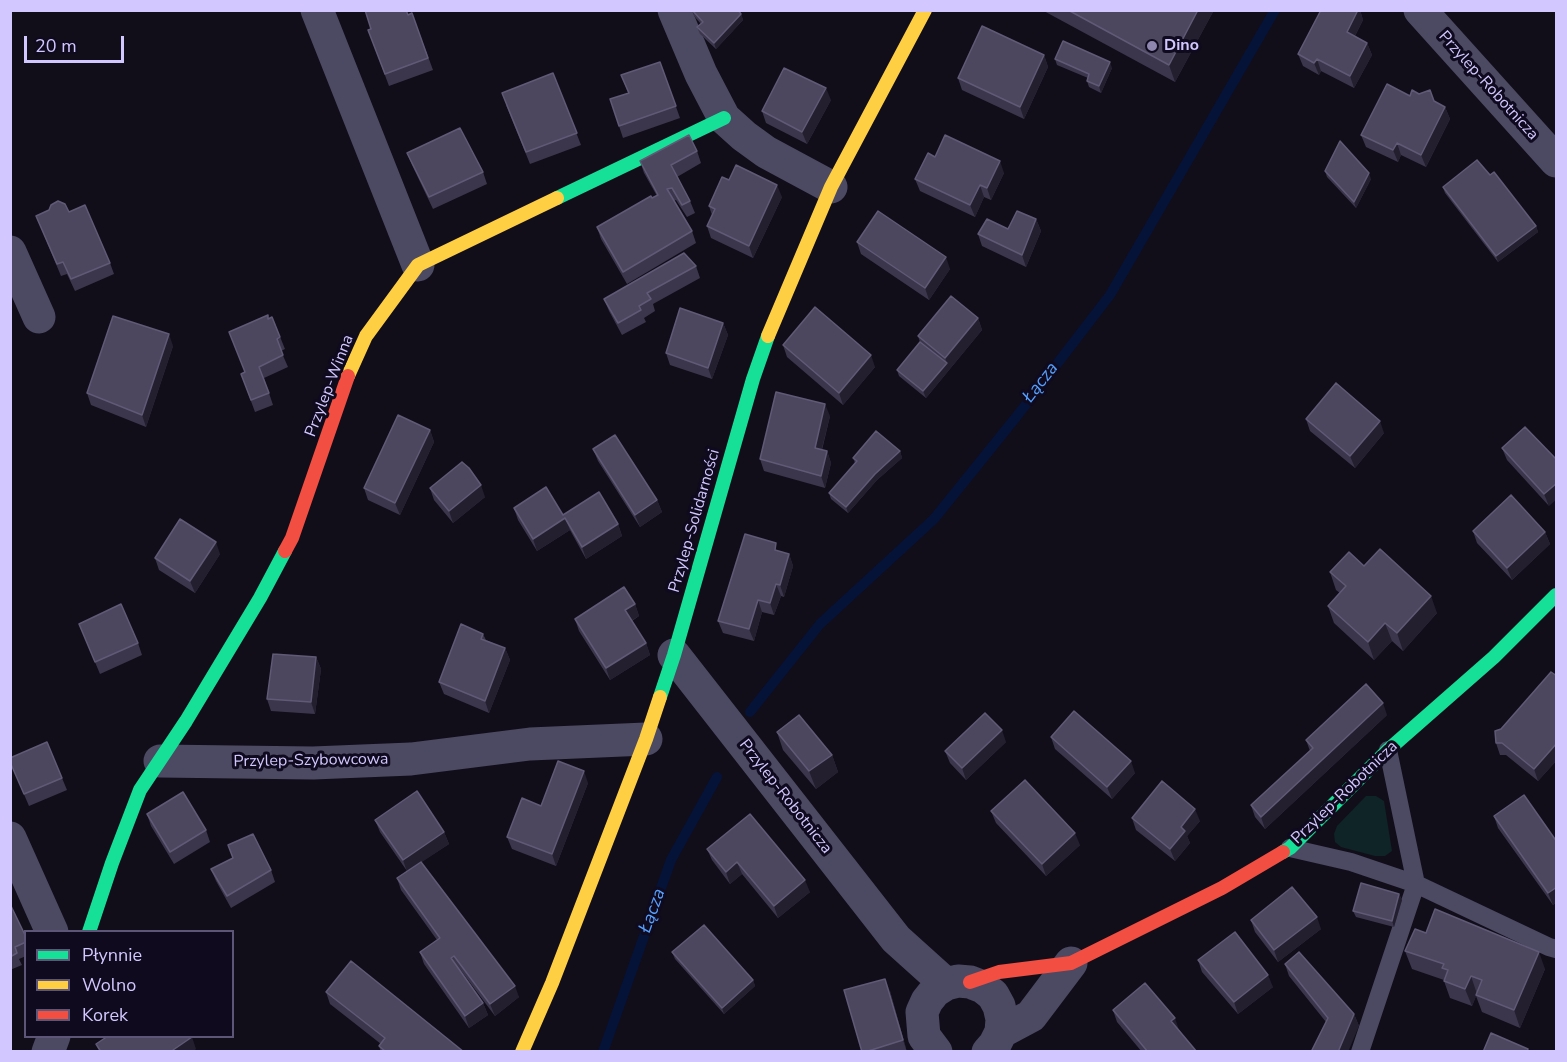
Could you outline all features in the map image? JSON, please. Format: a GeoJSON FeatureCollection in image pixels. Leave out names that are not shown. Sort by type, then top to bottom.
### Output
{"type":"FeatureCollection","features":[{"type":"Feature","properties":{"kind":"street"},"geometry":{"type":"LineString","coordinates":[[317,10],[418,265]]}},
{"type":"Feature","properties":{"kind":"street"},"geometry":{"type":"LineString","coordinates":[[674,10],[701,74],[724,118],[766,152],[831,187]]}},
{"type":"Feature","properties":{"kind":"street","name":"Przylep-Solidarności"},"geometry":{"type":"LineString","coordinates":[[522,1052],[552,984],[646,739],[674,655],[753,379],[778,310],[831,187],[925,10]]}},
{"type":"Feature","properties":{"kind":"street","name":"Przylep-Robotnicza"},"geometry":{"type":"LineString","coordinates":[[1420,10],[1557,161]]}},
{"type":"Feature","properties":{"kind":"street","name":"Przylep-Winna"},"geometry":{"type":"LineString","coordinates":[[159,761],[186,721],[260,598],[292,538],[341,393],[366,336],[418,265],[724,118]]}},
{"type":"Feature","properties":{"kind":"street"},"geometry":{"type":"LineString","coordinates":[[10,252],[39,317]]}},
{"type":"Feature","properties":{"kind":"street","name":"Przylep-Robotnicza"},"geometry":{"type":"LineString","coordinates":[[674,655],[896,939],[958,983],[999,972],[1071,963],[1222,888],[1290,848],[1388,750],[1494,657],[1557,595]]}},
{"type":"Feature","properties":{"kind":"street","name":"Przylep-Szybowcowa"},"geometry":{"type":"LineString","coordinates":[[159,761],[313,763],[411,759],[530,744],[646,739]]}},
{"type":"Feature","properties":{"kind":"street"},"geometry":{"type":"LineString","coordinates":[[90,930],[140,790],[159,761]]}},
{"type":"Feature","properties":{"kind":"street"},"geometry":{"type":"LineString","coordinates":[[10,838],[51,930]]}},
{"type":"Feature","properties":{"kind":"street","name":"Przylep-Robotnicza"},"geometry":{"type":"LineString","coordinates":[[896,939],[922,1012],[924,1036],[936,1052]]}},
{"type":"Feature","properties":{"kind":"street","name":"Przylep-Robotnicza"},"geometry":{"type":"LineString","coordinates":[[994,1042],[1031,1016],[1071,963]]}},
{"type":"Feature","properties":{"kind":"street"},"geometry":{"type":"LineString","coordinates":[[922,1012],[927,1000],[935,991],[958,983],[983,987],[996,1001],[1002,1019],[994,1042]]}},
{"type":"Feature","properties":{"kind":"lane"},"geometry":{"type":"LineString","coordinates":[[1360,1052],[1416,884],[1388,750]]}},
{"type":"Feature","properties":{"kind":"lane"},"geometry":{"type":"LineString","coordinates":[[1290,848],[1351,862],[1416,884],[1557,949]]}},
{"type":"Feature","properties":{"kind":"green space"},"geometry":{"type":"Polygon","coordinates":[[[1366,796],[1376,796],[1384,801],[1392,851],[1385,856],[1375,856],[1341,847],[1335,842],[1334,834],[1337,826],[1366,796]]]}},
{"type":"Feature","properties":{"kind":"building"},"geometry":{"type":"Polygon","coordinates":[[[365,10],[406,10],[408,15],[412,13],[428,58],[385,74],[368,30],[371,29],[365,10]]]}},
{"type":"Feature","properties":{"kind":"building"},"geometry":{"type":"Polygon","coordinates":[[[692,10],[738,10],[741,14],[714,43],[697,27],[703,22],[692,10]]]}},
{"type":"Feature","properties":{"kind":"building"},"geometry":{"type":"Polygon","coordinates":[[[1068,10],[1198,10],[1169,65],[1068,10]]]}},
{"type":"Feature","properties":{"kind":"building"},"geometry":{"type":"Polygon","coordinates":[[[1321,10],[1358,10],[1347,32],[1367,43],[1350,76],[1317,59],[1314,63],[1298,54],[1321,10]]]}},
{"type":"Feature","properties":{"kind":"building"},"geometry":{"type":"Polygon","coordinates":[[[982,26],[1044,55],[1020,107],[958,78],[982,26]]]}},
{"type":"Feature","properties":{"kind":"building"},"geometry":{"type":"Polygon","coordinates":[[[1063,41],[1110,62],[1099,86],[1087,81],[1089,74],[1055,59],[1063,41]]]}},
{"type":"Feature","properties":{"kind":"building"},"geometry":{"type":"Polygon","coordinates":[[[660,62],[676,106],[619,126],[610,99],[629,93],[621,75],[660,62]]]}},
{"type":"Feature","properties":{"kind":"building"},"geometry":{"type":"Polygon","coordinates":[[[784,68],[826,88],[802,132],[762,111],[784,68]]]}},
{"type":"Feature","properties":{"kind":"building"},"geometry":{"type":"Polygon","coordinates":[[[553,73],[577,133],[526,152],[502,93],[553,73]]]}},
{"type":"Feature","properties":{"kind":"building"},"geometry":{"type":"Polygon","coordinates":[[[1387,84],[1410,96],[1412,90],[1419,94],[1430,90],[1434,101],[1445,107],[1421,155],[1397,143],[1393,150],[1361,135],[1387,84]]]}},
{"type":"Feature","properties":{"kind":"building"},"geometry":{"type":"Polygon","coordinates":[[[460,128],[483,172],[429,197],[407,153],[460,128]]]}},
{"type":"Feature","properties":{"kind":"building"},"geometry":{"type":"Polygon","coordinates":[[[689,135],[697,151],[671,165],[690,201],[682,205],[672,188],[667,189],[692,231],[623,272],[597,227],[651,196],[652,198],[658,195],[640,161],[689,135]]]}},
{"type":"Feature","properties":{"kind":"building"},"geometry":{"type":"Polygon","coordinates":[[[945,135],[1000,161],[987,188],[980,185],[970,205],[915,179],[928,153],[935,157],[945,135]]]}},
{"type":"Feature","properties":{"kind":"building"},"geometry":{"type":"Polygon","coordinates":[[[1340,141],[1369,173],[1354,202],[1325,171],[1340,141]]]}},
{"type":"Feature","properties":{"kind":"building"},"geometry":{"type":"Polygon","coordinates":[[[1477,160],[1490,175],[1494,172],[1536,226],[1496,256],[1443,187],[1477,160]]]}},
{"type":"Feature","properties":{"kind":"building"},"geometry":{"type":"Polygon","coordinates":[[[736,165],[777,185],[749,246],[707,226],[715,209],[709,206],[722,177],[729,180],[736,165]]]}},
{"type":"Feature","properties":{"kind":"building"},"geometry":{"type":"Polygon","coordinates":[[[58,201],[65,204],[69,212],[85,205],[110,263],[71,279],[63,262],[57,264],[36,216],[49,210],[51,205],[58,201]]]}},
{"type":"Feature","properties":{"kind":"building"},"geometry":{"type":"Polygon","coordinates":[[[878,211],[946,257],[925,288],[857,242],[878,211]]]}},
{"type":"Feature","properties":{"kind":"building"},"geometry":{"type":"Polygon","coordinates":[[[1017,211],[1036,219],[1022,255],[978,234],[987,219],[1008,229],[1017,211]]]}},
{"type":"Feature","properties":{"kind":"building"},"geometry":{"type":"Polygon","coordinates":[[[684,253],[696,266],[647,293],[651,299],[639,306],[641,310],[618,323],[604,299],[684,253]]]}},
{"type":"Feature","properties":{"kind":"building"},"geometry":{"type":"Polygon","coordinates":[[[951,296],[978,318],[945,358],[918,336],[951,296]]]}},
{"type":"Feature","properties":{"kind":"building"},"geometry":{"type":"Polygon","coordinates":[[[815,307],[871,355],[839,393],[783,345],[815,307]]]}},
{"type":"Feature","properties":{"kind":"building"},"geometry":{"type":"Polygon","coordinates":[[[680,308],[723,323],[708,368],[666,353],[680,308]]]}},
{"type":"Feature","properties":{"kind":"building"},"geometry":{"type":"Polygon","coordinates":[[[268,315],[268,319],[272,317],[280,337],[277,339],[283,355],[259,367],[269,393],[251,400],[241,374],[245,372],[229,332],[268,315]]]}},
{"type":"Feature","properties":{"kind":"building"},"geometry":{"type":"Polygon","coordinates":[[[113,316],[169,334],[142,415],[87,393],[113,316]]]}},
{"type":"Feature","properties":{"kind":"building"},"geometry":{"type":"Polygon","coordinates":[[[920,342],[947,363],[923,391],[897,370],[920,342]]]}},
{"type":"Feature","properties":{"kind":"building"},"geometry":{"type":"Polygon","coordinates":[[[1336,383],[1380,421],[1350,456],[1306,419],[1336,383]]]}},
{"type":"Feature","properties":{"kind":"building"},"geometry":{"type":"Polygon","coordinates":[[[776,392],[825,404],[815,448],[827,451],[821,476],[760,459],[776,392]]]}},
{"type":"Feature","properties":{"kind":"building"},"geometry":{"type":"Polygon","coordinates":[[[398,415],[430,430],[395,503],[364,488],[398,415]]]}},
{"type":"Feature","properties":{"kind":"building"},"geometry":{"type":"Polygon","coordinates":[[[1525,427],[1557,460],[1557,483],[1544,494],[1502,448],[1525,427]]]}},
{"type":"Feature","properties":{"kind":"building"},"geometry":{"type":"Polygon","coordinates":[[[876,431],[900,451],[875,474],[846,507],[829,493],[857,461],[853,458],[876,431]]]}},
{"type":"Feature","properties":{"kind":"building"},"geometry":{"type":"Polygon","coordinates":[[[615,435],[657,500],[635,515],[593,449],[615,435]]]}},
{"type":"Feature","properties":{"kind":"building"},"geometry":{"type":"Polygon","coordinates":[[[462,462],[481,485],[449,511],[430,488],[462,462]]]}},
{"type":"Feature","properties":{"kind":"building"},"geometry":{"type":"Polygon","coordinates":[[[546,487],[563,515],[599,492],[618,524],[582,547],[565,518],[533,539],[514,508],[546,487]]]}},
{"type":"Feature","properties":{"kind":"building"},"geometry":{"type":"Polygon","coordinates":[[[1511,495],[1545,532],[1507,568],[1473,531],[1511,495]]]}},
{"type":"Feature","properties":{"kind":"building"},"geometry":{"type":"Polygon","coordinates":[[[180,519],[216,542],[190,581],[155,558],[180,519]]]}},
{"type":"Feature","properties":{"kind":"building"},"geometry":{"type":"Polygon","coordinates":[[[745,534],[776,543],[775,550],[789,554],[780,585],[776,584],[770,603],[758,600],[749,629],[718,621],[745,534]]]}},
{"type":"Feature","properties":{"kind":"building"},"geometry":{"type":"Polygon","coordinates":[[[1380,549],[1431,596],[1397,633],[1385,623],[1368,642],[1328,606],[1346,586],[1330,572],[1349,552],[1364,566],[1380,549]]]}},
{"type":"Feature","properties":{"kind":"building"},"geometry":{"type":"Polygon","coordinates":[[[624,587],[635,604],[625,610],[646,643],[606,668],[575,619],[624,587]]]}},
{"type":"Feature","properties":{"kind":"building"},"geometry":{"type":"Polygon","coordinates":[[[121,604],[138,643],[95,662],[79,624],[121,604]]]}},
{"type":"Feature","properties":{"kind":"building"},"geometry":{"type":"Polygon","coordinates":[[[461,624],[483,634],[481,639],[505,648],[485,701],[439,682],[461,624]]]}},
{"type":"Feature","properties":{"kind":"building"},"geometry":{"type":"Polygon","coordinates":[[[273,654],[316,657],[311,702],[267,699],[273,654]]]}},
{"type":"Feature","properties":{"kind":"building"},"geometry":{"type":"Polygon","coordinates":[[[1551,672],[1557,676],[1557,743],[1534,769],[1502,743],[1496,743],[1495,731],[1501,729],[1551,672]]]}},
{"type":"Feature","properties":{"kind":"building"},"geometry":{"type":"Polygon","coordinates":[[[1366,684],[1383,703],[1261,817],[1251,805],[1313,748],[1306,740],[1366,684]]]}},
{"type":"Feature","properties":{"kind":"building"},"geometry":{"type":"Polygon","coordinates":[[[1074,711],[1131,761],[1107,787],[1051,737],[1074,711]]]}},
{"type":"Feature","properties":{"kind":"building"},"geometry":{"type":"Polygon","coordinates":[[[985,713],[1002,730],[962,768],[945,751],[985,713]]]}},
{"type":"Feature","properties":{"kind":"building"},"geometry":{"type":"Polygon","coordinates":[[[799,715],[832,755],[809,771],[777,732],[799,715]]]}},
{"type":"Feature","properties":{"kind":"building"},"geometry":{"type":"Polygon","coordinates":[[[47,742],[62,778],[24,794],[10,758],[47,742]]]}},
{"type":"Feature","properties":{"kind":"building"},"geometry":{"type":"Polygon","coordinates":[[[558,761],[584,771],[552,854],[507,837],[522,798],[541,806],[558,761]]]}},
{"type":"Feature","properties":{"kind":"building"},"geometry":{"type":"Polygon","coordinates":[[[1025,780],[1075,833],[1042,864],[991,811],[1025,780]]]}},
{"type":"Feature","properties":{"kind":"building"},"geometry":{"type":"Polygon","coordinates":[[[1162,781],[1195,809],[1181,827],[1185,831],[1170,849],[1132,818],[1162,781]]]}},
{"type":"Feature","properties":{"kind":"building"},"geometry":{"type":"Polygon","coordinates":[[[417,791],[444,832],[403,860],[375,820],[417,791]]]}},
{"type":"Feature","properties":{"kind":"building"},"geometry":{"type":"Polygon","coordinates":[[[183,792],[206,830],[170,852],[147,814],[183,792]]]}},
{"type":"Feature","properties":{"kind":"building"},"geometry":{"type":"Polygon","coordinates":[[[1524,795],[1557,842],[1557,887],[1548,893],[1494,816],[1524,795]]]}},
{"type":"Feature","properties":{"kind":"building"},"geometry":{"type":"Polygon","coordinates":[[[750,814],[805,880],[774,906],[737,862],[726,872],[707,849],[750,814]]]}},
{"type":"Feature","properties":{"kind":"building"},"geometry":{"type":"Polygon","coordinates":[[[253,834],[271,870],[227,896],[211,869],[233,858],[228,845],[253,834]]]}},
{"type":"Feature","properties":{"kind":"building"},"geometry":{"type":"Polygon","coordinates":[[[421,862],[515,986],[490,1004],[454,956],[451,958],[483,1003],[465,1016],[420,952],[440,938],[397,878],[421,862]]]}},
{"type":"Feature","properties":{"kind":"building"},"geometry":{"type":"Polygon","coordinates":[[[1361,883],[1399,894],[1392,921],[1353,911],[1361,883]]]}},
{"type":"Feature","properties":{"kind":"building"},"geometry":{"type":"Polygon","coordinates":[[[1292,887],[1317,917],[1274,950],[1251,920],[1292,887]]]}},
{"type":"Feature","properties":{"kind":"building"},"geometry":{"type":"Polygon","coordinates":[[[10,904],[24,933],[24,943],[15,947],[17,953],[10,957],[10,904]]]}},
{"type":"Feature","properties":{"kind":"building"},"geometry":{"type":"Polygon","coordinates":[[[1435,909],[1539,952],[1514,1010],[1476,995],[1482,980],[1471,976],[1465,989],[1444,981],[1448,970],[1442,968],[1444,964],[1405,951],[1415,929],[1426,933],[1435,909]]]}},
{"type":"Feature","properties":{"kind":"building"},"geometry":{"type":"Polygon","coordinates":[[[704,925],[753,980],[722,1008],[672,952],[704,925]]]}},
{"type":"Feature","properties":{"kind":"building"},"geometry":{"type":"Polygon","coordinates":[[[1235,932],[1268,975],[1234,1002],[1198,960],[1235,932]]]}},
{"type":"Feature","properties":{"kind":"building"},"geometry":{"type":"Polygon","coordinates":[[[1299,952],[1354,1014],[1338,1052],[1311,1052],[1328,1018],[1285,964],[1299,952]]]}},
{"type":"Feature","properties":{"kind":"building"},"geometry":{"type":"Polygon","coordinates":[[[351,961],[464,1052],[386,1052],[379,1046],[385,1038],[326,992],[351,961]]]}},
{"type":"Feature","properties":{"kind":"building"},"geometry":{"type":"Polygon","coordinates":[[[885,979],[903,1040],[862,1052],[844,990],[885,979]]]}},
{"type":"Feature","properties":{"kind":"building"},"geometry":{"type":"Polygon","coordinates":[[[1145,983],[1175,1018],[1171,1021],[1197,1052],[1148,1052],[1113,1010],[1145,983]]]}},
{"type":"Feature","properties":{"kind":"building"},"geometry":{"type":"Polygon","coordinates":[[[1491,1033],[1528,1049],[1527,1052],[1483,1052],[1491,1033]]]}},
{"type":"Feature","properties":{"kind":"building"},"geometry":{"type":"Polygon","coordinates":[[[105,1038],[191,1038],[173,1050],[174,1052],[101,1052],[96,1044],[105,1038]]]}},
{"type":"Feature","properties":{"kind":"waterway","name":"Łącza"},"geometry":{"type":"LineString","coordinates":[[750,712],[820,624],[934,519],[1110,295],[1275,10]]}},
{"type":"Feature","properties":{"kind":"waterway","name":"Łącza"},"geometry":{"type":"LineString","coordinates":[[603,1052],[671,860],[717,777]]}},
{"type":"Feature","properties":{"kind":"traffic: fast"},"geometry":{"type":"LineString","coordinates":[[557,198],[724,118]]}},
{"type":"Feature","properties":{"kind":"traffic: fast"},"geometry":{"type":"LineString","coordinates":[[660,697],[753,379],[768,336]]}},
{"type":"Feature","properties":{"kind":"traffic: fast"},"geometry":{"type":"LineString","coordinates":[[90,930],[140,790],[186,721],[260,598],[285,551]]}},
{"type":"Feature","properties":{"kind":"traffic: fast"},"geometry":{"type":"LineString","coordinates":[[1283,852],[1290,848],[1388,750],[1494,657],[1556,595]]}},
{"type":"Feature","properties":{"kind":"traffic: slow"},"geometry":{"type":"LineString","coordinates":[[768,336],[831,187],[925,10]]}},
{"type":"Feature","properties":{"kind":"traffic: slow"},"geometry":{"type":"LineString","coordinates":[[348,376],[366,336],[418,265],[557,198]]}},
{"type":"Feature","properties":{"kind":"traffic: slow"},"geometry":{"type":"LineString","coordinates":[[522,1052],[552,983],[660,697]]}},
{"type":"Feature","properties":{"kind":"traffic: jam"},"geometry":{"type":"LineString","coordinates":[[285,551],[292,538],[348,376]]}},
{"type":"Feature","properties":{"kind":"traffic: jam"},"geometry":{"type":"LineString","coordinates":[[970,982],[999,972],[1071,963],[1222,888],[1283,852]]}},
{"type":"Feature","properties":{"kind":"place","name":"Dino"},"geometry":{"type":"Point","coordinates":[1152,46]}}]}
